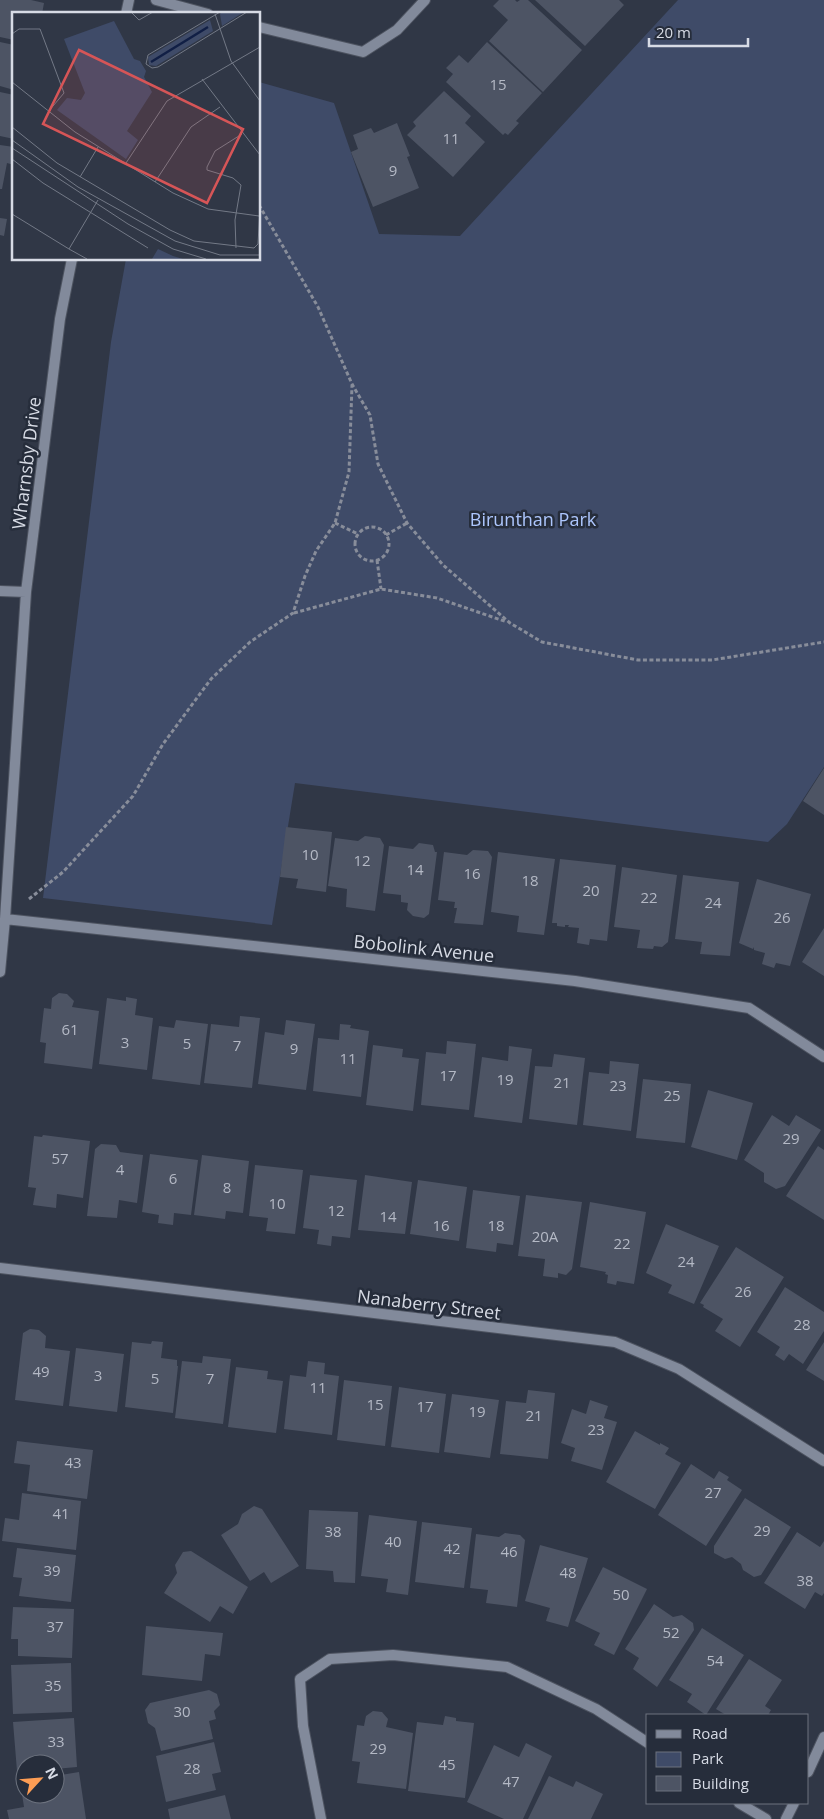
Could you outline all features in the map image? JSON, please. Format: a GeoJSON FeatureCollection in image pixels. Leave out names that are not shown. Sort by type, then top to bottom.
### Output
{"type":"FeatureCollection","features":[{"type":"Feature","properties":{"kind":"street"},"geometry":{"type":"LineString","coordinates":[[156,0],[201,12]]}},
{"type":"Feature","properties":{"kind":"street"},"geometry":{"type":"LineString","coordinates":[[260,27],[363,52],[397,30],[425,0]]}},
{"type":"Feature","properties":{"kind":"street","name":"Wharnsby Drive"},"geometry":{"type":"LineString","coordinates":[[0,972],[26,592],[60,320],[72,260]]}},
{"type":"Feature","properties":{"kind":"street"},"geometry":{"type":"LineString","coordinates":[[0,591],[26,592]]}},
{"type":"Feature","properties":{"kind":"street","name":"Bobolink Avenue"},"geometry":{"type":"LineString","coordinates":[[5,918],[575,981],[749,1008],[824,1057]]}},
{"type":"Feature","properties":{"kind":"street","name":"Nanaberry Street"},"geometry":{"type":"LineString","coordinates":[[0,1268],[615,1342],[678,1369],[824,1461]]}},
{"type":"Feature","properties":{"kind":"street"},"geometry":{"type":"LineString","coordinates":[[321,1819],[303,1726],[300,1678],[330,1659],[393,1655],[507,1667],[596,1709],[646,1742]]}},
{"type":"Feature","properties":{"kind":"street"},"geometry":{"type":"LineString","coordinates":[[809,1770],[824,1737]]}},
{"type":"Feature","properties":{"kind":"street"},"geometry":{"type":"LineString","coordinates":[[740,1804],[766,1819]]}},
{"type":"Feature","properties":{"kind":"street"},"geometry":{"type":"LineString","coordinates":[[786,1819],[794,1804]]}},
{"type":"Feature","properties":{"kind":"path"},"geometry":{"type":"LineString","coordinates":[[260,207],[318,307],[352,384],[370,415],[378,464],[407,523],[443,565],[510,623],[542,642],[638,660],[712,660],[824,642]]}},
{"type":"Feature","properties":{"kind":"path"},"geometry":{"type":"LineString","coordinates":[[293,613],[304,576],[316,551],[335,523],[349,472],[352,384]]}},
{"type":"Feature","properties":{"kind":"path"},"geometry":{"type":"LineString","coordinates":[[335,523],[358,534]]}},
{"type":"Feature","properties":{"kind":"path"},"geometry":{"type":"LineString","coordinates":[[386,535],[407,523]]}},
{"type":"Feature","properties":{"kind":"path"},"geometry":{"type":"LineString","coordinates":[[367,528],[378,529],[386,535],[387,550],[381,558],[366,560],[357,554],[355,544],[358,534],[367,528]]}},
{"type":"Feature","properties":{"kind":"path"},"geometry":{"type":"LineString","coordinates":[[376,560],[381,589]]}},
{"type":"Feature","properties":{"kind":"path"},"geometry":{"type":"LineString","coordinates":[[5,918],[63,872],[133,796],[163,744],[211,679],[250,642],[293,613],[381,589],[437,598],[510,623]]}},
{"type":"Feature","properties":{"kind":"green space","name":"Birunthan Park"},"geometry":{"type":"Polygon","coordinates":[[[678,0],[824,0],[824,767],[787,824],[768,842],[295,783],[272,925],[43,898],[111,342],[126,260],[260,260],[260,82],[334,103],[379,234],[460,236],[678,0]]]}},
{"type":"Feature","properties":{"kind":"building"},"geometry":{"type":"Polygon","coordinates":[[[0,0],[31,0],[44,3],[42,12],[12,12],[12,40],[0,37],[0,0]]]}},
{"type":"Feature","properties":{"kind":"building"},"geometry":{"type":"Polygon","coordinates":[[[499,0],[515,0],[517,2],[528,0],[582,50],[543,92],[489,41],[508,20],[493,6],[499,0]]]}},
{"type":"Feature","properties":{"kind":"building"},"geometry":{"type":"Polygon","coordinates":[[[535,0],[619,0],[624,5],[585,46],[535,0]]]}},
{"type":"Feature","properties":{"kind":"building"},"geometry":{"type":"Polygon","coordinates":[[[0,42],[12,45],[12,89],[0,86],[0,42]]]}},
{"type":"Feature","properties":{"kind":"building"},"geometry":{"type":"Polygon","coordinates":[[[487,42],[542,93],[516,121],[519,123],[508,135],[505,133],[503,135],[446,82],[453,74],[446,68],[459,55],[468,63],[487,42]]]}},
{"type":"Feature","properties":{"kind":"building"},"geometry":{"type":"Polygon","coordinates":[[[444,91],[471,116],[465,123],[485,142],[453,177],[407,135],[416,126],[413,122],[444,91]]]}},
{"type":"Feature","properties":{"kind":"building"},"geometry":{"type":"Polygon","coordinates":[[[0,92],[12,95],[12,139],[0,136],[0,92]]]}},
{"type":"Feature","properties":{"kind":"building"},"geometry":{"type":"Polygon","coordinates":[[[397,123],[410,156],[407,157],[419,188],[373,207],[351,152],[358,149],[353,135],[371,128],[374,133],[397,123]]]}},
{"type":"Feature","properties":{"kind":"building"},"geometry":{"type":"Polygon","coordinates":[[[0,145],[12,147],[12,164],[7,163],[2,189],[0,189],[0,145]]]}},
{"type":"Feature","properties":{"kind":"building"},"geometry":{"type":"Polygon","coordinates":[[[0,218],[7,219],[4,236],[0,235],[0,218]]]}},
{"type":"Feature","properties":{"kind":"building"},"geometry":{"type":"Polygon","coordinates":[[[824,768],[824,815],[803,801],[824,768]]]}},
{"type":"Feature","properties":{"kind":"building"},"geometry":{"type":"Polygon","coordinates":[[[286,827],[332,832],[326,892],[296,888],[298,879],[280,877],[286,827]]]}},
{"type":"Feature","properties":{"kind":"building"},"geometry":{"type":"Polygon","coordinates":[[[365,836],[380,838],[384,845],[375,911],[346,907],[347,889],[328,886],[335,838],[358,841],[365,836]]]}},
{"type":"Feature","properties":{"kind":"building"},"geometry":{"type":"Polygon","coordinates":[[[419,843],[433,845],[435,852],[437,852],[429,914],[424,918],[413,916],[407,910],[408,903],[401,902],[401,895],[383,893],[389,846],[413,849],[419,843]]]}},
{"type":"Feature","properties":{"kind":"building"},"geometry":{"type":"Polygon","coordinates":[[[473,850],[488,851],[492,857],[483,925],[454,923],[457,908],[454,908],[455,902],[438,900],[444,852],[467,855],[473,850]]]}},
{"type":"Feature","properties":{"kind":"building"},"geometry":{"type":"Polygon","coordinates":[[[498,852],[555,859],[544,935],[517,932],[519,916],[491,912],[498,852]]]}},
{"type":"Feature","properties":{"kind":"building"},"geometry":{"type":"Polygon","coordinates":[[[560,859],[616,865],[607,941],[590,939],[589,945],[577,943],[579,928],[568,927],[569,925],[565,925],[565,927],[557,926],[557,923],[552,923],[560,859]]]}},
{"type":"Feature","properties":{"kind":"building"},"geometry":{"type":"Polygon","coordinates":[[[622,867],[677,875],[668,942],[662,947],[654,946],[653,949],[637,948],[640,930],[614,927],[622,867]]]}},
{"type":"Feature","properties":{"kind":"building"},"geometry":{"type":"Polygon","coordinates":[[[683,875],[739,882],[730,956],[700,954],[702,942],[675,939],[683,875]]]}},
{"type":"Feature","properties":{"kind":"building"},"geometry":{"type":"Polygon","coordinates":[[[757,879],[811,894],[790,966],[776,963],[774,968],[762,964],[765,953],[754,950],[754,947],[753,949],[739,943],[757,879]]]}},
{"type":"Feature","properties":{"kind":"building"},"geometry":{"type":"Polygon","coordinates":[[[824,928],[824,976],[802,962],[824,928]]]}},
{"type":"Feature","properties":{"kind":"building"},"geometry":{"type":"Polygon","coordinates":[[[59,993],[67,994],[74,1001],[72,1007],[99,1011],[92,1069],[44,1063],[46,1043],[40,1042],[44,1008],[51,1009],[52,998],[59,993]]]}},
{"type":"Feature","properties":{"kind":"building"},"geometry":{"type":"Polygon","coordinates":[[[126,997],[137,999],[135,1015],[153,1018],[147,1070],[99,1064],[107,998],[126,1001],[126,997]]]}},
{"type":"Feature","properties":{"kind":"building"},"geometry":{"type":"Polygon","coordinates":[[[240,1016],[260,1018],[252,1088],[204,1083],[211,1024],[239,1027],[240,1016]]]}},
{"type":"Feature","properties":{"kind":"building"},"geometry":{"type":"Polygon","coordinates":[[[176,1020],[208,1024],[200,1085],[152,1079],[159,1026],[174,1028],[176,1020]]]}},
{"type":"Feature","properties":{"kind":"building"},"geometry":{"type":"Polygon","coordinates":[[[286,1020],[315,1024],[306,1090],[258,1084],[265,1032],[284,1035],[286,1020]]]}},
{"type":"Feature","properties":{"kind":"building"},"geometry":{"type":"Polygon","coordinates":[[[340,1024],[351,1025],[350,1028],[369,1031],[361,1097],[313,1091],[318,1038],[339,1040],[340,1024]]]}},
{"type":"Feature","properties":{"kind":"building"},"geometry":{"type":"Polygon","coordinates":[[[447,1041],[476,1044],[469,1110],[421,1105],[426,1052],[446,1054],[447,1041]]]}},
{"type":"Feature","properties":{"kind":"building"},"geometry":{"type":"Polygon","coordinates":[[[373,1045],[403,1049],[402,1057],[419,1059],[413,1111],[366,1105],[373,1045]]]}},
{"type":"Feature","properties":{"kind":"building"},"geometry":{"type":"Polygon","coordinates":[[[509,1046],[532,1049],[522,1123],[474,1117],[482,1057],[508,1061],[509,1046]]]}},
{"type":"Feature","properties":{"kind":"building"},"geometry":{"type":"Polygon","coordinates":[[[554,1054],[585,1058],[577,1125],[529,1119],[535,1066],[552,1067],[554,1054]]]}},
{"type":"Feature","properties":{"kind":"building"},"geometry":{"type":"Polygon","coordinates":[[[610,1061],[639,1064],[631,1131],[583,1125],[589,1072],[609,1074],[610,1061]]]}},
{"type":"Feature","properties":{"kind":"building"},"geometry":{"type":"Polygon","coordinates":[[[643,1079],[691,1084],[685,1143],[636,1138],[643,1079]]]}},
{"type":"Feature","properties":{"kind":"building"},"geometry":{"type":"Polygon","coordinates":[[[708,1090],[753,1103],[737,1160],[691,1147],[708,1090]]]}},
{"type":"Feature","properties":{"kind":"building"},"geometry":{"type":"Polygon","coordinates":[[[772,1115],[789,1126],[796,1115],[821,1130],[785,1186],[776,1189],[764,1182],[764,1173],[744,1160],[772,1115]]]}},
{"type":"Feature","properties":{"kind":"building"},"geometry":{"type":"Polygon","coordinates":[[[43,1135],[90,1141],[83,1198],[57,1194],[56,1208],[33,1205],[36,1188],[28,1187],[34,1136],[42,1137],[43,1135]]]}},
{"type":"Feature","properties":{"kind":"building"},"geometry":{"type":"Polygon","coordinates":[[[101,1144],[116,1145],[120,1152],[143,1155],[137,1203],[119,1200],[117,1218],[87,1216],[95,1149],[101,1144]]]}},
{"type":"Feature","properties":{"kind":"building"},"geometry":{"type":"Polygon","coordinates":[[[818,1146],[824,1150],[824,1220],[786,1196],[818,1146]]]}},
{"type":"Feature","properties":{"kind":"building"},"geometry":{"type":"Polygon","coordinates":[[[150,1154],[198,1160],[191,1215],[174,1213],[173,1225],[158,1223],[159,1215],[142,1212],[150,1154]]]}},
{"type":"Feature","properties":{"kind":"building"},"geometry":{"type":"Polygon","coordinates":[[[202,1155],[249,1161],[243,1213],[226,1211],[225,1219],[194,1215],[202,1155]]]}},
{"type":"Feature","properties":{"kind":"building"},"geometry":{"type":"Polygon","coordinates":[[[255,1165],[303,1170],[295,1234],[266,1231],[268,1218],[249,1216],[255,1165]]]}},
{"type":"Feature","properties":{"kind":"building"},"geometry":{"type":"Polygon","coordinates":[[[310,1175],[357,1180],[350,1238],[332,1236],[331,1246],[317,1244],[319,1230],[303,1228],[310,1175]]]}},
{"type":"Feature","properties":{"kind":"building"},"geometry":{"type":"Polygon","coordinates":[[[365,1175],[412,1182],[405,1234],[358,1230],[365,1175]]]}},
{"type":"Feature","properties":{"kind":"building"},"geometry":{"type":"Polygon","coordinates":[[[418,1180],[467,1187],[459,1241],[410,1234],[418,1180]]]}},
{"type":"Feature","properties":{"kind":"building"},"geometry":{"type":"Polygon","coordinates":[[[473,1190],[520,1196],[513,1245],[497,1243],[496,1252],[466,1248],[473,1190]]]}},
{"type":"Feature","properties":{"kind":"building"},"geometry":{"type":"Polygon","coordinates":[[[526,1195],[582,1202],[572,1269],[566,1275],[558,1273],[558,1278],[543,1276],[545,1259],[518,1256],[526,1195]]]}},
{"type":"Feature","properties":{"kind":"building"},"geometry":{"type":"Polygon","coordinates":[[[590,1202],[646,1212],[634,1284],[617,1281],[616,1285],[607,1283],[608,1275],[605,1274],[606,1272],[580,1267],[590,1202]]]}},
{"type":"Feature","properties":{"kind":"building"},"geometry":{"type":"Polygon","coordinates":[[[666,1224],[719,1246],[694,1304],[668,1293],[672,1285],[646,1273],[666,1224]]]}},
{"type":"Feature","properties":{"kind":"building"},"geometry":{"type":"Polygon","coordinates":[[[736,1247],[784,1277],[740,1347],[715,1331],[723,1319],[703,1307],[704,1305],[700,1303],[736,1247]]]}},
{"type":"Feature","properties":{"kind":"building"},"geometry":{"type":"Polygon","coordinates":[[[785,1287],[824,1312],[824,1331],[803,1364],[789,1354],[784,1361],[775,1355],[780,1347],[757,1332],[785,1287]]]}},
{"type":"Feature","properties":{"kind":"building"},"geometry":{"type":"Polygon","coordinates":[[[30,1329],[39,1330],[46,1336],[45,1348],[70,1351],[63,1406],[15,1400],[23,1333],[30,1329]]]}},
{"type":"Feature","properties":{"kind":"building"},"geometry":{"type":"Polygon","coordinates":[[[152,1341],[163,1342],[161,1358],[177,1360],[173,1413],[125,1407],[132,1342],[151,1344],[152,1341]]]}},
{"type":"Feature","properties":{"kind":"building"},"geometry":{"type":"Polygon","coordinates":[[[824,1342],[824,1381],[806,1370],[824,1342]]]}},
{"type":"Feature","properties":{"kind":"building"},"geometry":{"type":"Polygon","coordinates":[[[76,1348],[124,1354],[117,1412],[69,1406],[76,1348]]]}},
{"type":"Feature","properties":{"kind":"building"},"geometry":{"type":"Polygon","coordinates":[[[203,1356],[231,1359],[223,1424],[175,1418],[182,1361],[202,1363],[203,1356]]]}},
{"type":"Feature","properties":{"kind":"building"},"geometry":{"type":"Polygon","coordinates":[[[308,1361],[325,1363],[324,1374],[339,1376],[332,1435],[284,1429],[290,1375],[306,1377],[308,1361]]]}},
{"type":"Feature","properties":{"kind":"building"},"geometry":{"type":"Polygon","coordinates":[[[236,1367],[268,1371],[267,1379],[283,1381],[276,1433],[228,1427],[236,1367]]]}},
{"type":"Feature","properties":{"kind":"building"},"geometry":{"type":"Polygon","coordinates":[[[344,1380],[392,1386],[385,1446],[337,1440],[344,1380]]]}},
{"type":"Feature","properties":{"kind":"building"},"geometry":{"type":"Polygon","coordinates":[[[399,1387],[446,1394],[439,1453],[391,1447],[399,1387]]]}},
{"type":"Feature","properties":{"kind":"building"},"geometry":{"type":"Polygon","coordinates":[[[528,1390],[555,1393],[548,1459],[500,1454],[506,1401],[526,1403],[528,1390]]]}},
{"type":"Feature","properties":{"kind":"building"},"geometry":{"type":"Polygon","coordinates":[[[452,1394],[499,1400],[490,1458],[444,1452],[452,1394]]]}},
{"type":"Feature","properties":{"kind":"building"},"geometry":{"type":"Polygon","coordinates":[[[590,1400],[608,1406],[604,1418],[617,1422],[602,1470],[571,1461],[575,1448],[561,1443],[572,1409],[586,1414],[590,1400]]]}},
{"type":"Feature","properties":{"kind":"building"},"geometry":{"type":"Polygon","coordinates":[[[635,1431],[669,1448],[665,1454],[681,1463],[655,1509],[606,1482],[635,1431]]]}},
{"type":"Feature","properties":{"kind":"building"},"geometry":{"type":"Polygon","coordinates":[[[17,1441],[93,1450],[87,1499],[27,1491],[30,1465],[14,1463],[17,1441]]]}},
{"type":"Feature","properties":{"kind":"building"},"geometry":{"type":"Polygon","coordinates":[[[691,1464],[714,1479],[719,1471],[729,1477],[727,1480],[742,1490],[706,1546],[658,1515],[691,1464]]]}},
{"type":"Feature","properties":{"kind":"building"},"geometry":{"type":"Polygon","coordinates":[[[22,1493],[81,1501],[76,1550],[2,1541],[5,1518],[19,1520],[22,1493]]]}},
{"type":"Feature","properties":{"kind":"building"},"geometry":{"type":"Polygon","coordinates":[[[745,1498],[791,1527],[761,1575],[754,1577],[743,1570],[741,1564],[732,1557],[725,1559],[714,1553],[714,1546],[745,1498]]]}},
{"type":"Feature","properties":{"kind":"building"},"geometry":{"type":"Polygon","coordinates":[[[254,1506],[262,1509],[299,1566],[271,1583],[264,1572],[250,1581],[221,1535],[238,1524],[242,1514],[254,1506]]]}},
{"type":"Feature","properties":{"kind":"building"},"geometry":{"type":"Polygon","coordinates":[[[309,1510],[358,1512],[355,1583],[334,1582],[333,1571],[306,1569],[309,1510]]]}},
{"type":"Feature","properties":{"kind":"building"},"geometry":{"type":"Polygon","coordinates":[[[369,1515],[417,1521],[408,1595],[386,1592],[388,1579],[361,1576],[369,1515]]]}},
{"type":"Feature","properties":{"kind":"building"},"geometry":{"type":"Polygon","coordinates":[[[422,1522],[472,1528],[464,1588],[415,1582],[422,1522]]]}},
{"type":"Feature","properties":{"kind":"building"},"geometry":{"type":"Polygon","coordinates":[[[797,1532],[820,1547],[824,1541],[824,1593],[822,1596],[815,1592],[805,1609],[764,1583],[797,1532]]]}},
{"type":"Feature","properties":{"kind":"building"},"geometry":{"type":"Polygon","coordinates":[[[505,1533],[520,1535],[525,1540],[517,1607],[486,1603],[488,1590],[470,1588],[476,1534],[499,1537],[505,1533]]]}},
{"type":"Feature","properties":{"kind":"building"},"geometry":{"type":"Polygon","coordinates":[[[540,1545],[588,1558],[568,1627],[546,1621],[550,1608],[525,1601],[540,1545]]]}},
{"type":"Feature","properties":{"kind":"building"},"geometry":{"type":"Polygon","coordinates":[[[17,1548],[76,1555],[71,1602],[19,1596],[22,1578],[13,1577],[17,1548]]]}},
{"type":"Feature","properties":{"kind":"building"},"geometry":{"type":"Polygon","coordinates":[[[191,1551],[248,1587],[233,1614],[220,1606],[210,1622],[164,1593],[177,1573],[175,1565],[183,1552],[191,1551]]]}},
{"type":"Feature","properties":{"kind":"building"},"geometry":{"type":"Polygon","coordinates":[[[603,1567],[647,1589],[614,1655],[594,1645],[600,1633],[575,1621],[603,1567]]]}},
{"type":"Feature","properties":{"kind":"building"},"geometry":{"type":"Polygon","coordinates":[[[654,1604],[673,1617],[682,1615],[693,1623],[694,1630],[657,1687],[633,1669],[639,1658],[625,1649],[654,1604]]]}},
{"type":"Feature","properties":{"kind":"building"},"geometry":{"type":"Polygon","coordinates":[[[13,1607],[74,1609],[72,1658],[18,1656],[18,1639],[11,1639],[13,1607]]]}},
{"type":"Feature","properties":{"kind":"building"},"geometry":{"type":"Polygon","coordinates":[[[146,1626],[223,1633],[220,1656],[205,1654],[202,1681],[142,1675],[146,1626]]]}},
{"type":"Feature","properties":{"kind":"building"},"geometry":{"type":"Polygon","coordinates":[[[702,1628],[744,1655],[707,1714],[687,1702],[692,1694],[669,1680],[702,1628]]]}},
{"type":"Feature","properties":{"kind":"building"},"geometry":{"type":"Polygon","coordinates":[[[749,1659],[782,1680],[765,1706],[771,1710],[769,1714],[724,1714],[716,1709],[749,1659]]]}},
{"type":"Feature","properties":{"kind":"building"},"geometry":{"type":"Polygon","coordinates":[[[71,1663],[72,1712],[13,1714],[11,1665],[71,1663]]]}},
{"type":"Feature","properties":{"kind":"building"},"geometry":{"type":"Polygon","coordinates":[[[209,1690],[217,1694],[220,1705],[214,1711],[216,1719],[209,1721],[213,1739],[161,1751],[155,1728],[148,1723],[145,1710],[150,1703],[209,1690]]]}},
{"type":"Feature","properties":{"kind":"building"},"geometry":{"type":"Polygon","coordinates":[[[373,1711],[382,1712],[388,1719],[386,1727],[413,1733],[406,1789],[357,1783],[360,1762],[352,1761],[357,1725],[364,1726],[366,1716],[373,1711]]]}},
{"type":"Feature","properties":{"kind":"building"},"geometry":{"type":"Polygon","coordinates":[[[445,1716],[456,1718],[456,1721],[474,1723],[465,1798],[408,1791],[417,1722],[443,1725],[445,1716]]]}},
{"type":"Feature","properties":{"kind":"building"},"geometry":{"type":"Polygon","coordinates":[[[74,1718],[77,1767],[65,1768],[65,1754],[16,1754],[13,1722],[74,1718]]]}},
{"type":"Feature","properties":{"kind":"building"},"geometry":{"type":"Polygon","coordinates":[[[214,1742],[221,1772],[212,1774],[216,1790],[166,1802],[156,1756],[214,1742]]]}},
{"type":"Feature","properties":{"kind":"building"},"geometry":{"type":"Polygon","coordinates":[[[526,1743],[552,1756],[523,1819],[504,1819],[467,1802],[494,1745],[519,1757],[526,1743]]]}},
{"type":"Feature","properties":{"kind":"building"},"geometry":{"type":"Polygon","coordinates":[[[79,1772],[86,1819],[9,1819],[7,1810],[24,1807],[24,1804],[65,1804],[65,1774],[79,1772]]]}},
{"type":"Feature","properties":{"kind":"building"},"geometry":{"type":"Polygon","coordinates":[[[549,1776],[573,1787],[576,1781],[603,1794],[591,1819],[528,1819],[549,1776]]]}},
{"type":"Feature","properties":{"kind":"building"},"geometry":{"type":"Polygon","coordinates":[[[225,1795],[231,1819],[170,1819],[168,1809],[225,1795]]]}}]}
